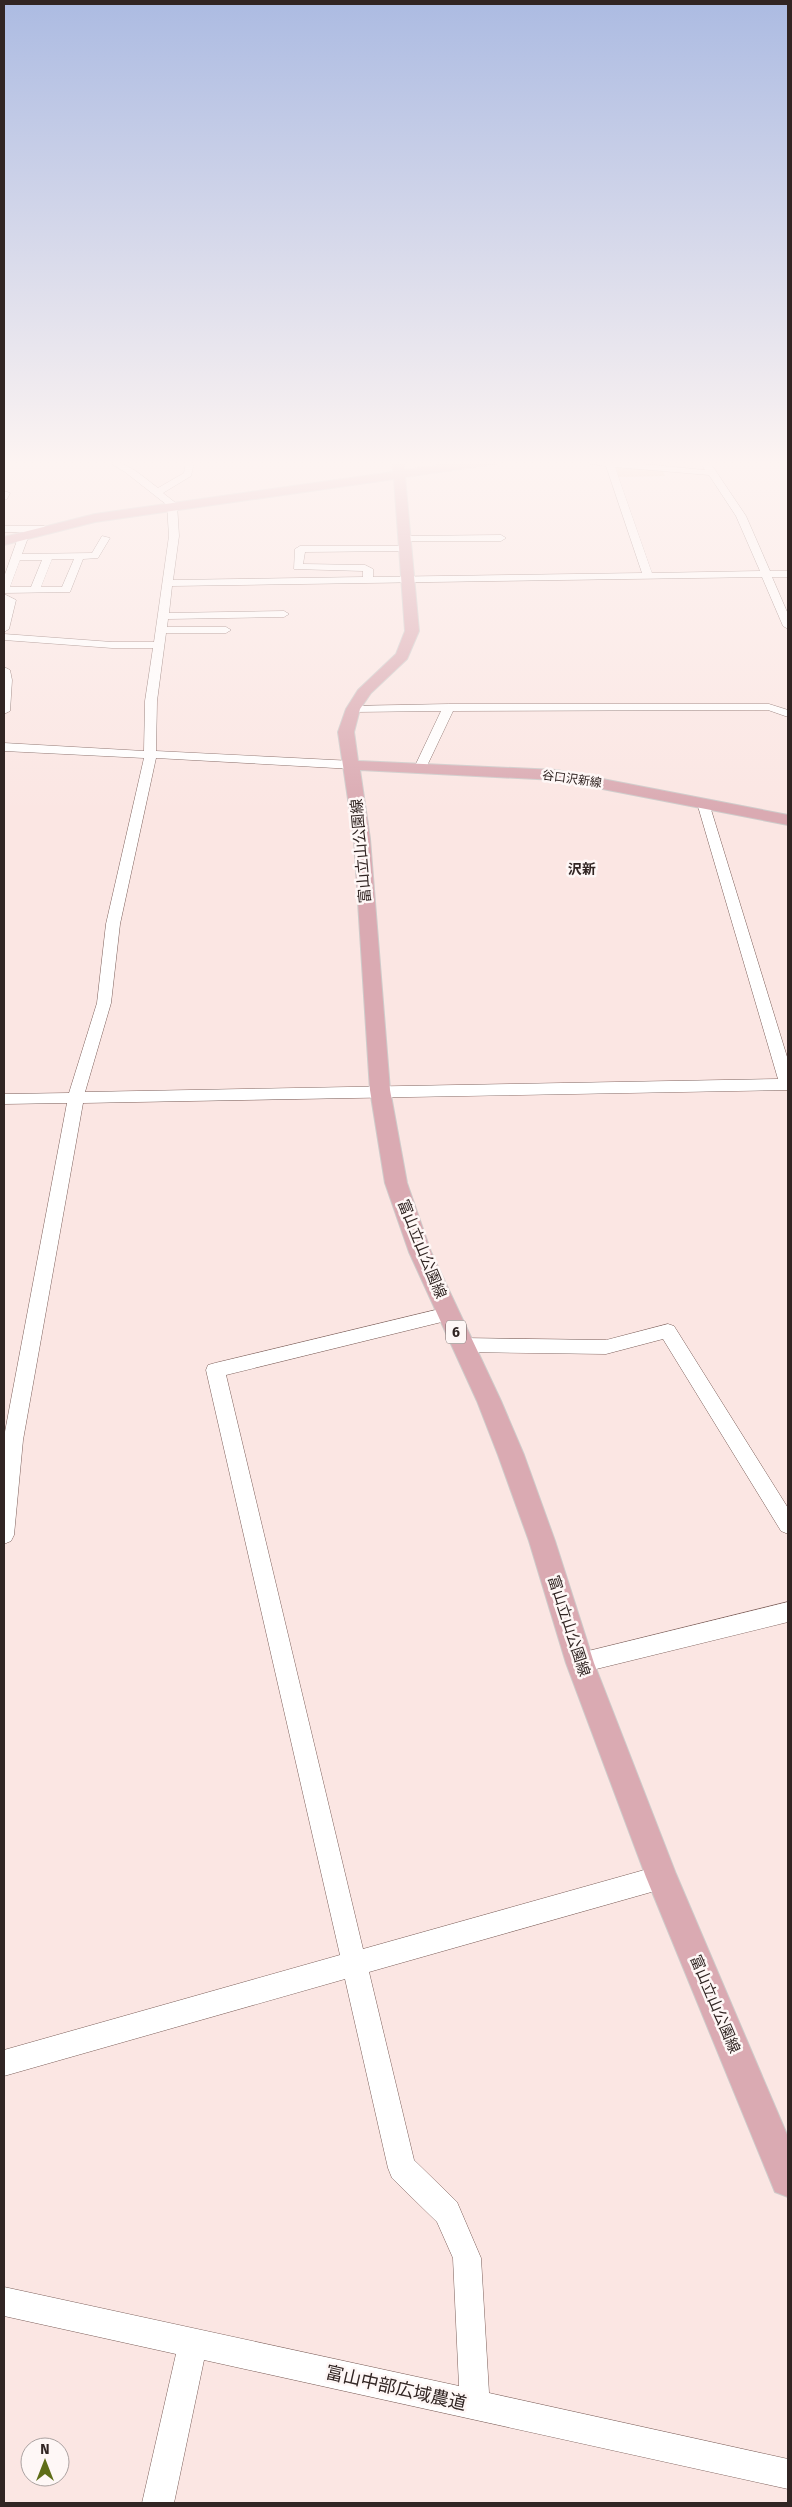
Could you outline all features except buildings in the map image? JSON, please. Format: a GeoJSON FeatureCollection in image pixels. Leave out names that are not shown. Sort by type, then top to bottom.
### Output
{"type":"FeatureCollection","features":[{"type":"Feature","properties":{"kind":"main road","name":"富山立山公園線"},"geometry":{"type":"LineString","coordinates":[[407,580],[412,631],[408,644],[402,656],[365,690],[354,709],[346,732],[347,746],[353,765],[362,839],[380,1090],[396,1183],[420,1252],[489,1401],[542,1541],[580,1663],[662,1877],[788,2179]]}},
{"type":"Feature","properties":{"kind":"main road","name":"谷口沢新線"},"geometry":{"type":"LineString","coordinates":[[353,765],[556,775],[788,820]]}},
{"type":"Feature","properties":{"kind":"street"},"geometry":{"type":"LineString","coordinates":[[8,578],[4,590],[66,590],[71,578]]}},
{"type":"Feature","properties":{"kind":"street"},"geometry":{"type":"LineString","coordinates":[[34,590],[39,578]]}},
{"type":"Feature","properties":{"kind":"street"},"geometry":{"type":"LineString","coordinates":[[4,1535],[5,1505],[13,1440],[76,1097],[104,1003],[113,924],[150,755],[152,701],[158,645],[169,578]]}},
{"type":"Feature","properties":{"kind":"street"},"geometry":{"type":"LineString","coordinates":[[168,583],[504,578]]}},
{"type":"Feature","properties":{"kind":"street"},"geometry":{"type":"LineString","coordinates":[[768,578],[788,626]]}},
{"type":"Feature","properties":{"kind":"street"},"geometry":{"type":"LineString","coordinates":[[4,597],[11,600],[4,628]]}},
{"type":"Feature","properties":{"kind":"street"},"geometry":{"type":"LineString","coordinates":[[163,616],[284,614]]}},
{"type":"Feature","properties":{"kind":"street"},"geometry":{"type":"LineString","coordinates":[[161,630],[226,630]]}},
{"type":"Feature","properties":{"kind":"street"},"geometry":{"type":"LineString","coordinates":[[4,637],[112,645],[158,645]]}},
{"type":"Feature","properties":{"kind":"street"},"geometry":{"type":"LineString","coordinates":[[4,670],[6,680],[4,711]]}},
{"type":"Feature","properties":{"kind":"street"},"geometry":{"type":"LineString","coordinates":[[354,709],[449,707],[555,709],[769,707],[788,714]]}},
{"type":"Feature","properties":{"kind":"street"},"geometry":{"type":"LineString","coordinates":[[420,768],[449,707]]}},
{"type":"Feature","properties":{"kind":"street"},"geometry":{"type":"LineString","coordinates":[[4,742],[4,747],[353,765]]}},
{"type":"Feature","properties":{"kind":"street"},"geometry":{"type":"LineString","coordinates":[[4,1099],[380,1090],[415,1092],[788,1084],[703,803]]}},
{"type":"Feature","properties":{"kind":"street"},"geometry":{"type":"LineString","coordinates":[[448,1314],[215,1370],[402,2168],[447,2212],[468,2258],[475,2406]]}},
{"type":"Feature","properties":{"kind":"street"},"geometry":{"type":"LineString","coordinates":[[462,1345],[606,1347],[668,1331],[788,1525]]}},
{"type":"Feature","properties":{"kind":"street"},"geometry":{"type":"LineString","coordinates":[[580,1663],[788,1612]]}},
{"type":"Feature","properties":{"kind":"street"},"geometry":{"type":"LineString","coordinates":[[4,2063],[662,1877]]}},
{"type":"Feature","properties":{"kind":"street","name":"富山中部広域農道"},"geometry":{"type":"LineString","coordinates":[[4,2301],[788,2474]]}},
{"type":"Feature","properties":{"kind":"street"},"geometry":{"type":"LineString","coordinates":[[158,2503],[193,2343]]}},
{"type":"Feature","properties":{"kind":"district","name":"沢新"},"geometry":{"type":"Point","coordinates":[582,869]}}]}
